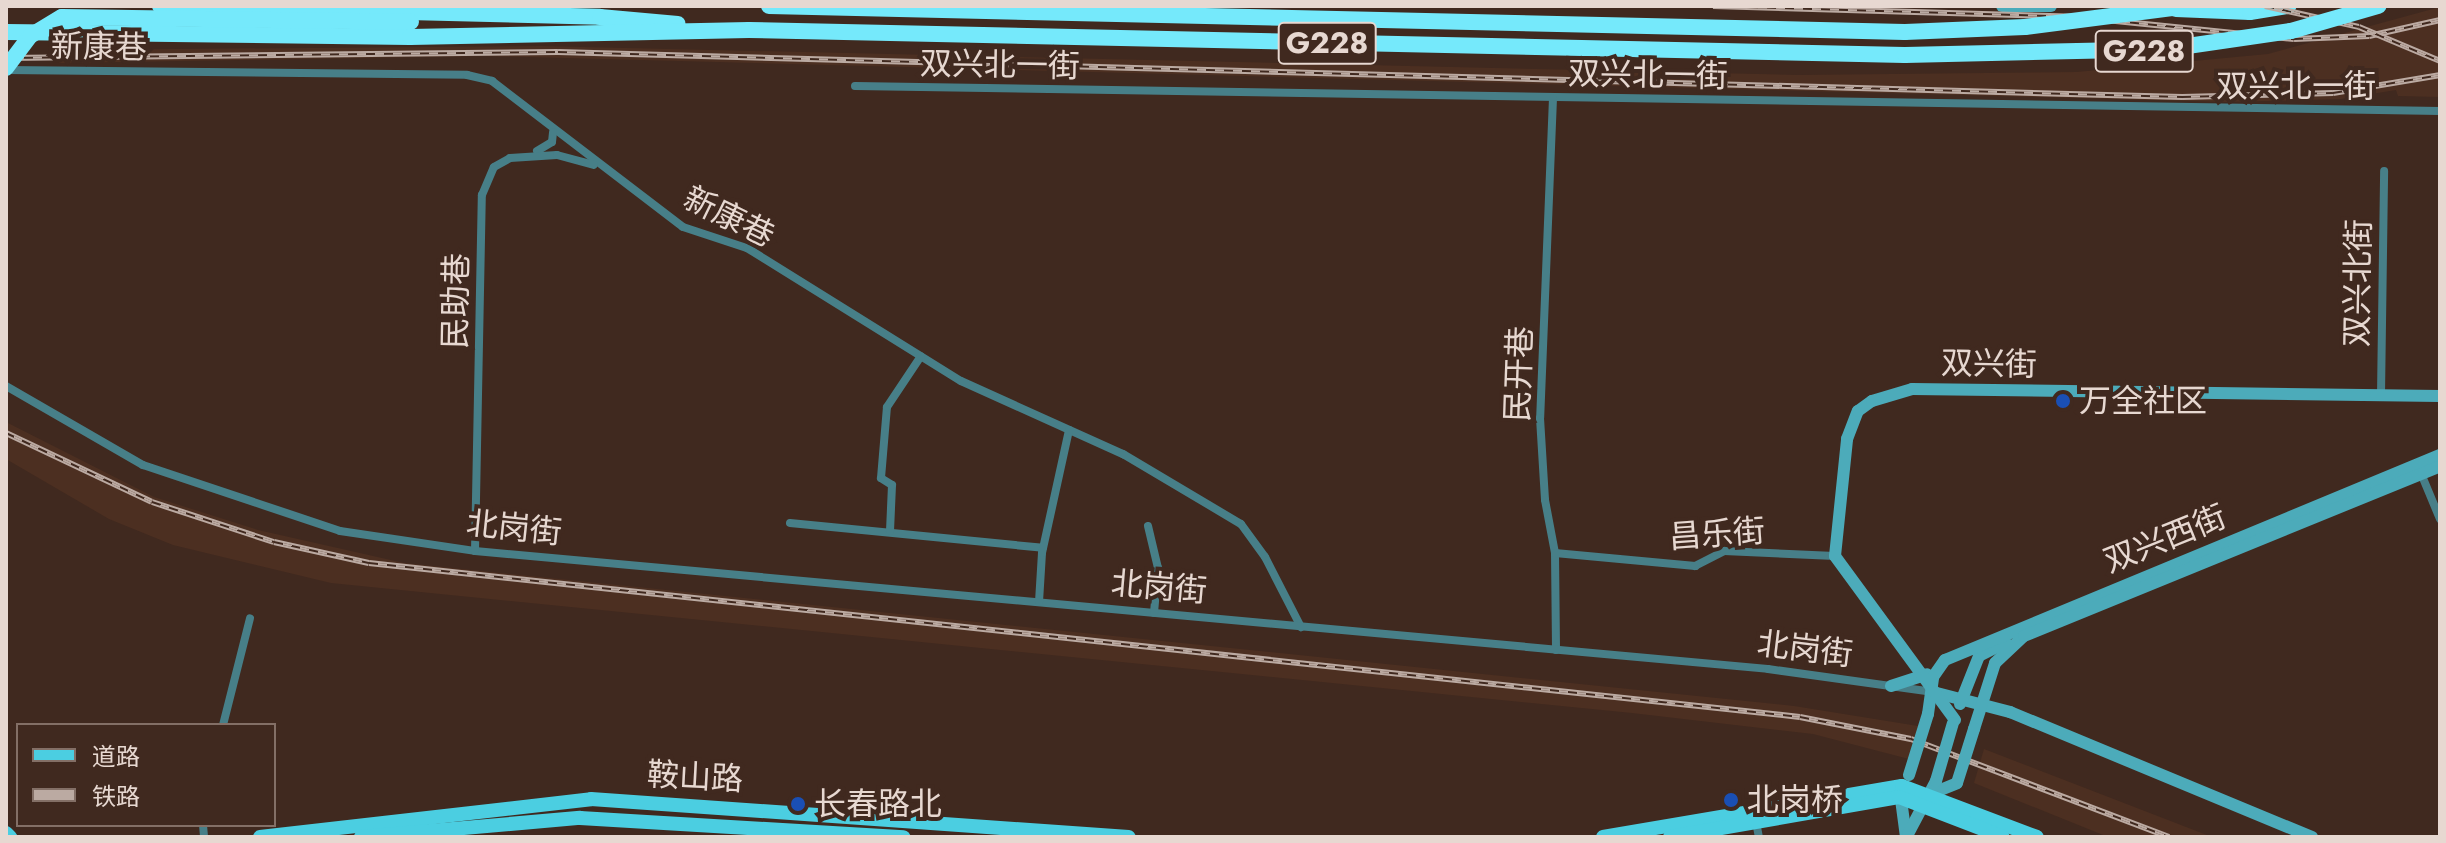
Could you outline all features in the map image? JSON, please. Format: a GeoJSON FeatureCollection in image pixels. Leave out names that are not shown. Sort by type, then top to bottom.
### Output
{"type":"FeatureCollection","features":[{"type":"Feature","properties":{"kind":"highway","name":"G228"},"geometry":{"type":"LineString","coordinates":[[160,6],[600,17],[749,30],[1905,55],[2167,49],[2291,31],[2378,6]]}},
{"type":"Feature","properties":{"kind":"highway"},"geometry":{"type":"LineString","coordinates":[[769,6],[1282,18]]}},
{"type":"Feature","properties":{"kind":"highway","name":"G228"},"geometry":{"type":"LineString","coordinates":[[1157,6],[1282,18],[1905,32],[2025,27],[2190,6]]}},
{"type":"Feature","properties":{"kind":"highway"},"geometry":{"type":"LineString","coordinates":[[2147,6],[2224,10],[2289,6]]}},
{"type":"Feature","properties":{"kind":"highway"},"geometry":{"type":"LineString","coordinates":[[6,69],[30,36],[62,17],[410,30]]}},
{"type":"Feature","properties":{"kind":"highway"},"geometry":{"type":"LineString","coordinates":[[6,32],[410,30],[519,24],[599,35],[749,30]]}},
{"type":"Feature","properties":{"kind":"main road"},"geometry":{"type":"LineString","coordinates":[[1957,783],[1962,804],[1970,811]]}},
{"type":"Feature","properties":{"kind":"main road"},"geometry":{"type":"LineString","coordinates":[[1670,837],[1757,830],[1903,786]]}},
{"type":"Feature","properties":{"kind":"main road"},"geometry":{"type":"LineString","coordinates":[[1603,837],[1903,786],[1925,800],[2003,837]]}},
{"type":"Feature","properties":{"kind":"main road","name":"鞍山路"},"geometry":{"type":"LineString","coordinates":[[260,837],[445,828],[591,799],[1129,837]]}},
{"type":"Feature","properties":{"kind":"main road"},"geometry":{"type":"LineString","coordinates":[[1925,800],[1970,811],[2037,837]]}},
{"type":"Feature","properties":{"kind":"main road"},"geometry":{"type":"LineString","coordinates":[[848,815],[851,835]]}},
{"type":"Feature","properties":{"kind":"main road","name":"鞍山路"},"geometry":{"type":"LineString","coordinates":[[361,837],[533,819],[709,831],[903,837]]}},
{"type":"Feature","properties":{"kind":"street"},"geometry":{"type":"LineString","coordinates":[[2002,6],[2051,6]]}},
{"type":"Feature","properties":{"kind":"street","name":"新康巷"},"geometry":{"type":"LineString","coordinates":[[6,69],[480,77],[504,89],[553,132],[683,227],[747,248],[961,381],[1123,454],[1241,524],[1265,557],[1301,627]]}},
{"type":"Feature","properties":{"kind":"street","name":"双兴北一街"},"geometry":{"type":"LineString","coordinates":[[855,86],[2440,111]]}},
{"type":"Feature","properties":{"kind":"street","name":"民开巷"},"geometry":{"type":"LineString","coordinates":[[1553,98],[1540,418],[1545,500],[1555,553],[1556,650]]}},
{"type":"Feature","properties":{"kind":"street"},"geometry":{"type":"LineString","coordinates":[[529,154],[544,149],[553,132]]}},
{"type":"Feature","properties":{"kind":"street","name":"民助巷"},"geometry":{"type":"LineString","coordinates":[[475,551],[482,195],[494,167],[529,154],[557,155],[601,167]]}},
{"type":"Feature","properties":{"kind":"street","name":"双兴北街"},"geometry":{"type":"LineString","coordinates":[[2381,395],[2384,171]]}},
{"type":"Feature","properties":{"kind":"street"},"geometry":{"type":"LineString","coordinates":[[890,531],[892,485],[881,478],[887,407],[921,356]]}},
{"type":"Feature","properties":{"kind":"street","name":"北岗街"},"geometry":{"type":"LineString","coordinates":[[6,386],[143,465],[195,486],[315,525],[475,551],[1556,650],[1933,692]]}},
{"type":"Feature","properties":{"kind":"street","name":"双兴街"},"geometry":{"type":"LineString","coordinates":[[1835,556],[1851,422],[1858,411],[1889,393],[2440,396]]}},
{"type":"Feature","properties":{"kind":"street"},"geometry":{"type":"LineString","coordinates":[[1039,602],[1043,548],[1069,430]]}},
{"type":"Feature","properties":{"kind":"street","name":"双兴西街"},"geometry":{"type":"LineString","coordinates":[[1974,729],[1995,663],[2024,636],[2419,469],[2440,455]]}},
{"type":"Feature","properties":{"kind":"street","name":"双兴西街"},"geometry":{"type":"LineString","coordinates":[[1891,686],[1922,677],[1988,640],[2419,469],[2440,466]]}},
{"type":"Feature","properties":{"kind":"street"},"geometry":{"type":"LineString","coordinates":[[2419,469],[2440,519]]}},
{"type":"Feature","properties":{"kind":"street"},"geometry":{"type":"LineString","coordinates":[[790,523],[1043,548]]}},
{"type":"Feature","properties":{"kind":"street"},"geometry":{"type":"LineString","coordinates":[[1148,526],[1158,568],[1154,613]]}},
{"type":"Feature","properties":{"kind":"street","name":"昌乐街"},"geometry":{"type":"LineString","coordinates":[[1555,553],[1695,566],[1724,551],[1835,556]]}},
{"type":"Feature","properties":{"kind":"street"},"geometry":{"type":"LineString","coordinates":[[1835,556],[1954,721]]}},
{"type":"Feature","properties":{"kind":"street"},"geometry":{"type":"LineString","coordinates":[[224,723],[250,618]]}},
{"type":"Feature","properties":{"kind":"street"},"geometry":{"type":"LineString","coordinates":[[1972,669],[1985,652],[2024,636]]}},
{"type":"Feature","properties":{"kind":"street"},"geometry":{"type":"LineString","coordinates":[[1907,837],[1936,781],[1974,654],[1988,640]]}},
{"type":"Feature","properties":{"kind":"street"},"geometry":{"type":"LineString","coordinates":[[1907,837],[1903,786],[1928,714],[1936,667]]}},
{"type":"Feature","properties":{"kind":"street"},"geometry":{"type":"LineString","coordinates":[[1933,692],[1983,702],[2010,712],[2312,837]]}},
{"type":"Feature","properties":{"kind":"street"},"geometry":{"type":"LineString","coordinates":[[1961,700],[1974,729]]}},
{"type":"Feature","properties":{"kind":"street"},"geometry":{"type":"LineString","coordinates":[[1925,800],[1957,783],[1974,729],[1985,718],[2010,712]]}},
{"type":"Feature","properties":{"kind":"shaded area"},"geometry":{"type":"Polygon","coordinates":[[[2440,7],[2440,97],[2398,96],[2396,90],[2341,99],[2226,102],[485,56],[59,63],[59,50],[541,46],[1798,75],[2077,72],[2268,54],[2440,7]]]}},
{"type":"Feature","properties":{"kind":"shaded area"},"geometry":{"type":"Polygon","coordinates":[[[6,422],[154,497],[258,530],[404,563],[1794,706],[1918,726],[1909,759],[1813,734],[1632,713],[331,583],[173,545],[109,519],[6,459],[6,422]]]}},
{"type":"Feature","properties":{"kind":"shaded area"},"geometry":{"type":"Polygon","coordinates":[[[1984,749],[2212,837],[2108,837],[1974,783],[1984,749]]]}},
{"type":"Feature","properties":{"kind":"railway"},"geometry":{"type":"LineString","coordinates":[[1713,6],[2076,17],[2294,39],[2369,36],[2440,20]]}},
{"type":"Feature","properties":{"kind":"railway"},"geometry":{"type":"LineString","coordinates":[[2265,6],[2359,27],[2440,61]]}},
{"type":"Feature","properties":{"kind":"railway"},"geometry":{"type":"LineString","coordinates":[[6,58],[558,52],[2182,97],[2333,93],[2440,75]]}},
{"type":"Feature","properties":{"kind":"railway"},"geometry":{"type":"LineString","coordinates":[[6,433],[152,502],[274,542],[369,563],[1800,717],[1911,739],[2169,837]]}},
{"type":"Feature","properties":{"kind":"place","name":"万全社区"},"geometry":{"type":"Point","coordinates":[2063,401]}},
{"type":"Feature","properties":{"kind":"place","name":"北岗桥"},"geometry":{"type":"Point","coordinates":[1731,800]}},
{"type":"Feature","properties":{"kind":"place","name":"长春路北"},"geometry":{"type":"Point","coordinates":[798,804]}}]}
